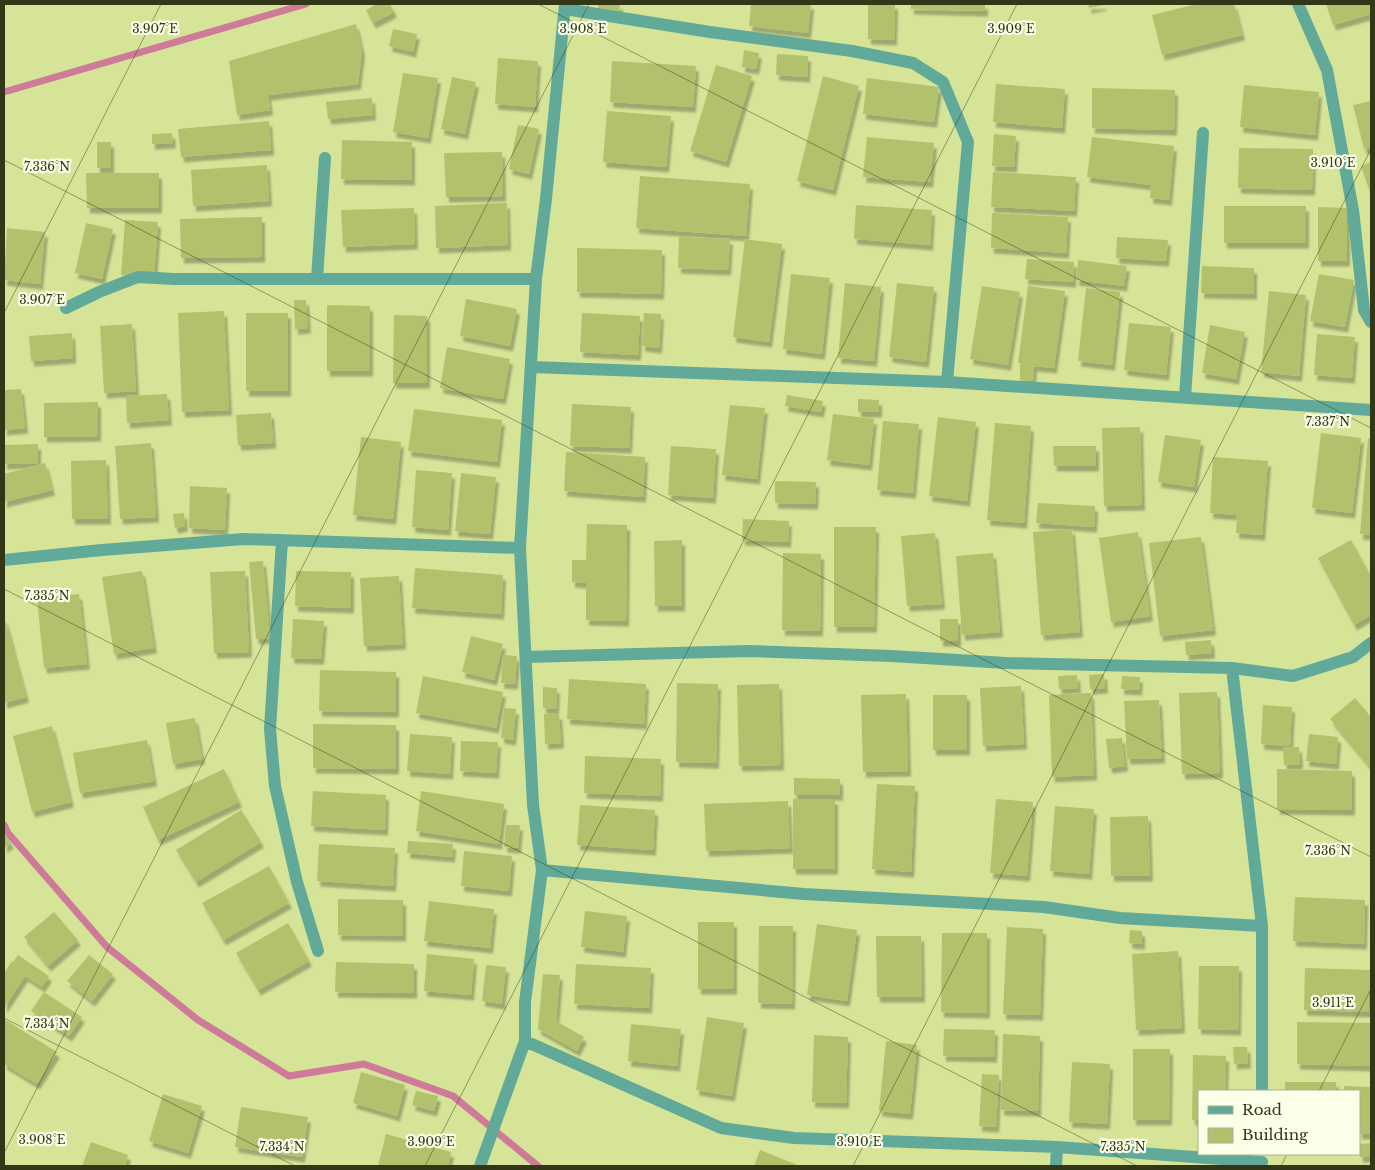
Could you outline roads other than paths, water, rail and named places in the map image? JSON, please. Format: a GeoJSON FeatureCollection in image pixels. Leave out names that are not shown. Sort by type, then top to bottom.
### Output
{"type":"FeatureCollection","features":[{"type":"Feature","properties":{"kind":"street"},"geometry":{"type":"LineString","coordinates":[[1298,4],[1326,70],[1353,210],[1364,310],[1371,322]]}},
{"type":"Feature","properties":{"kind":"street"},"geometry":{"type":"LineString","coordinates":[[480,1166],[525,1041],[525,1002],[542,870],[533,805],[520,548],[536,279],[565,7],[710,32],[852,52],[913,63],[943,82],[968,142],[947,382]]}},
{"type":"Feature","properties":{"kind":"street"},"geometry":{"type":"LineString","coordinates":[[1186,397],[1203,133]]}},
{"type":"Feature","properties":{"kind":"street"},"geometry":{"type":"LineString","coordinates":[[317,279],[325,158]]}},
{"type":"Feature","properties":{"kind":"street"},"geometry":{"type":"LineString","coordinates":[[66,308],[138,276],[174,279],[536,279]]}},
{"type":"Feature","properties":{"kind":"street"},"geometry":{"type":"LineString","coordinates":[[532,367],[947,382],[1371,410]]}},
{"type":"Feature","properties":{"kind":"street"},"geometry":{"type":"LineString","coordinates":[[4,560],[244,539],[338,544],[520,548]]}},
{"type":"Feature","properties":{"kind":"street"},"geometry":{"type":"LineString","coordinates":[[282,540],[270,730],[275,786],[297,882],[318,952]]}},
{"type":"Feature","properties":{"kind":"street"},"geometry":{"type":"LineString","coordinates":[[526,657],[749,652],[892,656],[1006,663],[1232,668],[1293,676],[1353,657],[1371,643]]}},
{"type":"Feature","properties":{"kind":"street"},"geometry":{"type":"LineString","coordinates":[[1232,668],[1262,926],[1262,1090]]}},
{"type":"Feature","properties":{"kind":"street"},"geometry":{"type":"LineString","coordinates":[[542,870],[804,894],[1044,907],[1120,918],[1262,926]]}},
{"type":"Feature","properties":{"kind":"street"},"geometry":{"type":"LineString","coordinates":[[525,1041],[721,1128],[794,1138],[1057,1147],[1262,1160]]}},
{"type":"Feature","properties":{"kind":"street"},"geometry":{"type":"LineString","coordinates":[[1056,1166],[1057,1147]]}},
{"type":"Feature","properties":{"kind":"waterway"},"geometry":{"type":"LineString","coordinates":[[4,92],[306,4]]}},
{"type":"Feature","properties":{"kind":"waterway"},"geometry":{"type":"LineString","coordinates":[[4,825],[8,833],[107,947],[198,1020],[289,1076],[364,1064],[453,1096],[538,1166]]}}]}
